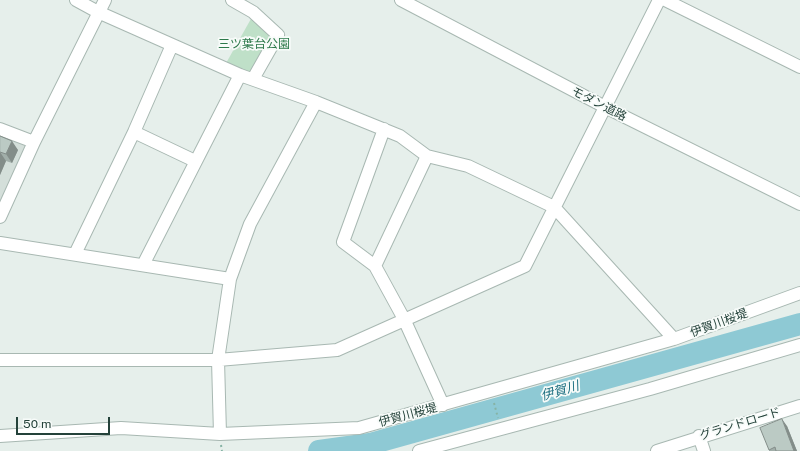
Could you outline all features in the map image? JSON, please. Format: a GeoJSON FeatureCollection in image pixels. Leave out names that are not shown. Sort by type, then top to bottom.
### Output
{"type":"FeatureCollection","features":[{"type":"Feature","properties":{"kind":"street"},"geometry":{"type":"LineString","coordinates":[[76,0],[98,12],[240,75],[316,102],[384,129],[400,136],[427,156],[468,166],[554,207],[674,339]]}},
{"type":"Feature","properties":{"kind":"street"},"geometry":{"type":"LineString","coordinates":[[0,217],[34,142],[105,0]]}},
{"type":"Feature","properties":{"kind":"street"},"geometry":{"type":"LineString","coordinates":[[232,0],[253,12],[278,35],[253,79]]}},
{"type":"Feature","properties":{"kind":"street","name":"モダン道路"},"geometry":{"type":"LineString","coordinates":[[401,0],[607,108],[800,204]]}},
{"type":"Feature","properties":{"kind":"street"},"geometry":{"type":"LineString","coordinates":[[0,360],[218,360],[337,350],[525,266],[554,207],[607,108],[660,0]]}},
{"type":"Feature","properties":{"kind":"street"},"geometry":{"type":"LineString","coordinates":[[665,0],[798,64]]}},
{"type":"Feature","properties":{"kind":"street"},"geometry":{"type":"LineString","coordinates":[[76,254],[134,132],[172,45]]}},
{"type":"Feature","properties":{"kind":"street"},"geometry":{"type":"LineString","coordinates":[[142,264],[240,75]]}},
{"type":"Feature","properties":{"kind":"street"},"geometry":{"type":"LineString","coordinates":[[220,434],[218,360],[230,279],[250,224],[316,102]]}},
{"type":"Feature","properties":{"kind":"street"},"geometry":{"type":"LineString","coordinates":[[0,129],[34,142]]}},
{"type":"Feature","properties":{"kind":"street"},"geometry":{"type":"LineString","coordinates":[[384,129],[343,242],[375,266],[404,319],[443,406]]}},
{"type":"Feature","properties":{"kind":"street"},"geometry":{"type":"LineString","coordinates":[[134,132],[195,161]]}},
{"type":"Feature","properties":{"kind":"street"},"geometry":{"type":"LineString","coordinates":[[375,266],[427,156]]}},
{"type":"Feature","properties":{"kind":"street"},"geometry":{"type":"LineString","coordinates":[[0,243],[142,264],[230,279]]}},
{"type":"Feature","properties":{"kind":"street","name":"伊賀川桜堤"},"geometry":{"type":"LineString","coordinates":[[0,436],[121,428],[220,434],[359,428],[443,406],[674,339],[800,293]]}},
{"type":"Feature","properties":{"kind":"street"},"geometry":{"type":"LineString","coordinates":[[419,451],[433,449],[650,389],[800,345]]}},
{"type":"Feature","properties":{"kind":"street","name":"グランドロード"},"geometry":{"type":"LineString","coordinates":[[657,451],[699,436],[800,406]]}},
{"type":"Feature","properties":{"kind":"street"},"geometry":{"type":"LineString","coordinates":[[699,436],[704,451]]}},
{"type":"Feature","properties":{"kind":"path"},"geometry":{"type":"LineString","coordinates":[[490,392],[501,429]]}},
{"type":"Feature","properties":{"kind":"shaded area"},"geometry":{"type":"Polygon","coordinates":[[[0,134],[29,144],[0,206],[0,134]]]}},
{"type":"Feature","properties":{"kind":"green space","name":"三ツ葉台公園"},"geometry":{"type":"Polygon","coordinates":[[[252,17],[274,38],[252,75],[225,65],[252,17]]]}},
{"type":"Feature","properties":{"kind":"building"},"geometry":{"type":"Polygon","coordinates":[[[0,136],[12,141],[6,154],[0,152],[0,136]]]}},
{"type":"Feature","properties":{"kind":"building"},"geometry":{"type":"Polygon","coordinates":[[[782,419],[794,451],[776,451],[775,447],[769,450],[760,428],[782,419]]]}},
{"type":"Feature","properties":{"kind":"waterway","name":"伊賀川"},"geometry":{"type":"LineString","coordinates":[[319,451],[370,444],[800,324]]}}]}
